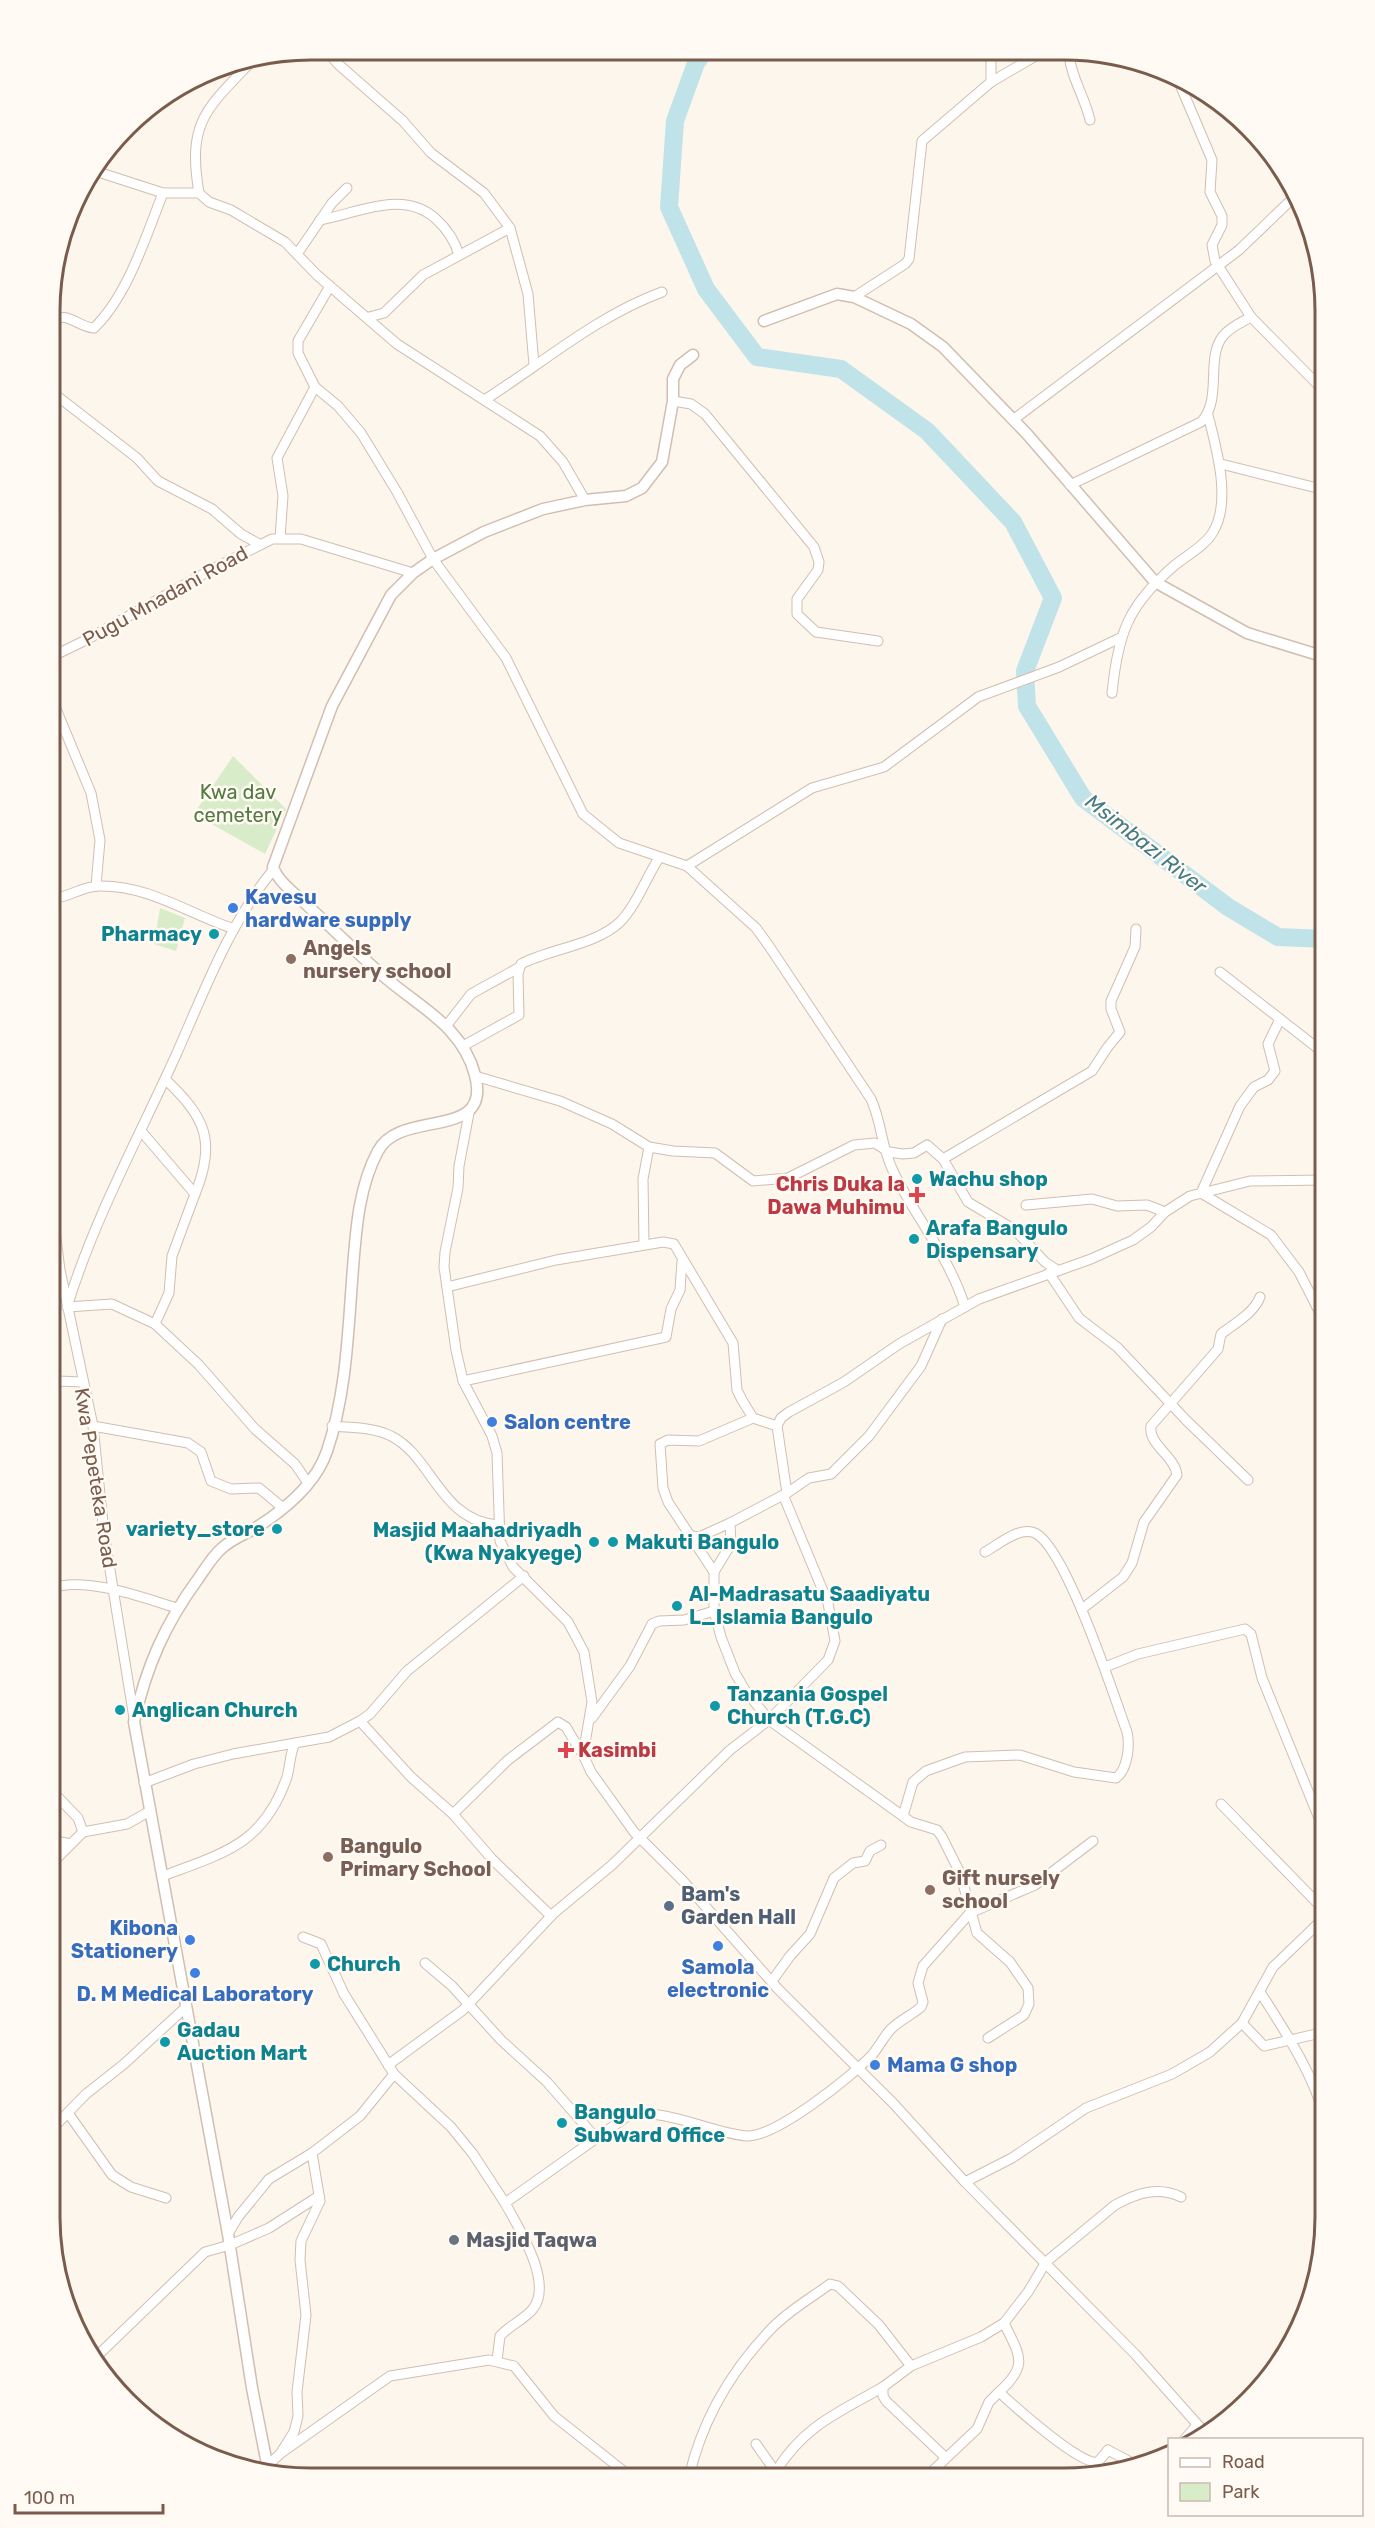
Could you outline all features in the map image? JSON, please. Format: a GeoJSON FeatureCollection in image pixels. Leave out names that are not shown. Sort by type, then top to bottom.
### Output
{"type":"FeatureCollection","features":[{"type":"Feature","properties":{"kind":"street"},"geometry":{"type":"LineString","coordinates":[[335,60],[403,121],[431,153],[484,193],[510,228],[528,294],[534,365]]}},
{"type":"Feature","properties":{"kind":"street"},"geometry":{"type":"LineString","coordinates":[[991,60],[991,82]]}},
{"type":"Feature","properties":{"kind":"street"},"geometry":{"type":"LineString","coordinates":[[854,297],[905,264],[909,259],[918,159],[922,141],[991,82],[1029,60]]}},
{"type":"Feature","properties":{"kind":"street"},"geometry":{"type":"LineString","coordinates":[[1070,60],[1087,105],[1090,120]]}},
{"type":"Feature","properties":{"kind":"street"},"geometry":{"type":"LineString","coordinates":[[199,193],[196,146],[202,117],[245,69]]}},
{"type":"Feature","properties":{"kind":"street"},"geometry":{"type":"LineString","coordinates":[[1182,90],[1212,160],[1210,192],[1222,216],[1222,225],[1211,250],[1218,266],[1251,317],[1315,382]]}},
{"type":"Feature","properties":{"kind":"street"},"geometry":{"type":"LineString","coordinates":[[101,173],[163,193],[199,193],[209,202],[231,210],[272,233],[397,344],[486,399],[540,436],[563,462],[585,500]]}},
{"type":"Feature","properties":{"kind":"street"},"geometry":{"type":"LineString","coordinates":[[297,254],[320,220],[347,188]]}},
{"type":"Feature","properties":{"kind":"street"},"geometry":{"type":"LineString","coordinates":[[60,318],[69,317],[87,327],[94,328],[103,320],[137,261],[163,193]]}},
{"type":"Feature","properties":{"kind":"street"},"geometry":{"type":"LineString","coordinates":[[1013,420],[1218,266],[1290,202]]}},
{"type":"Feature","properties":{"kind":"street"},"geometry":{"type":"LineString","coordinates":[[320,220],[398,203],[412,204],[424,209],[439,222],[448,233],[459,255]]}},
{"type":"Feature","properties":{"kind":"street"},"geometry":{"type":"LineString","coordinates":[[369,317],[384,313],[412,283],[510,228]]}},
{"type":"Feature","properties":{"kind":"street"},"geometry":{"type":"LineString","coordinates":[[330,286],[298,341],[298,353],[315,387],[338,406],[361,433],[397,492],[433,559],[506,658],[583,814],[619,843],[687,866],[756,928],[871,1099],[880,1119],[883,1148],[898,1181],[948,1266],[965,1307]]}},
{"type":"Feature","properties":{"kind":"street"},"geometry":{"type":"LineString","coordinates":[[486,399],[534,365],[626,307],[662,292]]}},
{"type":"Feature","properties":{"kind":"street"},"geometry":{"type":"LineString","coordinates":[[764,321],[837,294],[854,297],[911,324],[943,347],[1013,420],[1155,582],[1246,633],[1315,654]]}},
{"type":"Feature","properties":{"kind":"street"},"geometry":{"type":"LineString","coordinates":[[1112,693],[1120,638],[1131,614],[1155,582],[1213,533],[1218,519],[1221,464],[1208,415],[1219,343],[1231,329],[1251,317]]}},
{"type":"Feature","properties":{"kind":"street"},"geometry":{"type":"LineString","coordinates":[[308,1483],[295,1464],[255,1429],[199,1365],[155,1324],[112,1304],[67,1307],[96,1225],[165,1079],[189,1018],[234,929],[273,870],[332,706],[391,596],[413,573],[433,559],[484,532],[543,509],[585,500],[626,496],[642,488],[653,477],[662,462],[673,400],[673,379],[680,365],[693,355]]}},
{"type":"Feature","properties":{"kind":"street"},"geometry":{"type":"LineString","coordinates":[[280,538],[283,496],[277,458],[315,387]]}},
{"type":"Feature","properties":{"kind":"street"},"geometry":{"type":"LineString","coordinates":[[60,398],[137,458],[158,481],[212,509],[241,534],[259,544]]}},
{"type":"Feature","properties":{"kind":"street"},"geometry":{"type":"LineString","coordinates":[[673,400],[691,404],[705,414],[814,548],[819,562],[818,570],[797,598],[797,614],[802,621],[816,632],[878,641]]}},
{"type":"Feature","properties":{"kind":"street"},"geometry":{"type":"LineString","coordinates":[[1070,485],[1153,443],[1192,427],[1208,415]]}},
{"type":"Feature","properties":{"kind":"street"},"geometry":{"type":"LineString","coordinates":[[1221,464],[1315,488]]}},
{"type":"Feature","properties":{"kind":"street","name":"Pugu Mnadani Road"},"geometry":{"type":"LineString","coordinates":[[60,652],[259,544],[280,538],[301,539],[413,573]]}},
{"type":"Feature","properties":{"kind":"street"},"geometry":{"type":"LineString","coordinates":[[687,866],[722,841],[812,788],[884,767],[978,698],[1059,667],[1120,638]]}},
{"type":"Feature","properties":{"kind":"street"},"geometry":{"type":"LineString","coordinates":[[60,719],[91,793],[100,840],[96,886]]}},
{"type":"Feature","properties":{"kind":"street"},"geometry":{"type":"LineString","coordinates":[[447,1025],[471,994],[525,962],[564,949],[615,926],[621,921],[658,858]]}},
{"type":"Feature","properties":{"kind":"street"},"geometry":{"type":"LineString","coordinates":[[273,870],[382,976],[447,1025],[463,1046],[475,1076],[477,1092],[474,1106],[469,1113],[459,1166],[458,1188],[446,1234],[444,1267],[447,1287],[463,1381],[492,1436],[497,1453],[500,1542],[506,1557],[568,1622],[584,1652],[592,1702],[592,1718],[584,1749],[585,1759]]}},
{"type":"Feature","properties":{"kind":"street"},"geometry":{"type":"LineString","coordinates":[[60,896],[96,886],[130,887],[234,929]]}},
{"type":"Feature","properties":{"kind":"street"},"geometry":{"type":"LineString","coordinates":[[943,1159],[1092,1071],[1120,1032],[1111,1009],[1111,1001],[1135,947],[1136,929]]}},
{"type":"Feature","properties":{"kind":"street"},"geometry":{"type":"LineString","coordinates":[[463,1046],[519,1015],[518,968]]}},
{"type":"Feature","properties":{"kind":"street"},"geometry":{"type":"LineString","coordinates":[[1220,972],[1315,1046]]}},
{"type":"Feature","properties":{"kind":"street"},"geometry":{"type":"LineString","coordinates":[[1201,1193],[1240,1106],[1254,1087],[1269,1080],[1275,1071],[1268,1044],[1280,1019]]}},
{"type":"Feature","properties":{"kind":"street"},"geometry":{"type":"LineString","coordinates":[[475,1076],[569,1105],[612,1124],[649,1146],[673,1151],[715,1153],[747,1178],[761,1181],[788,1178],[815,1167],[847,1146],[870,1143],[896,1153],[913,1154],[927,1145],[943,1159],[968,1202],[1015,1230],[1053,1271],[1079,1318],[1117,1347],[1170,1404],[1248,1480]]}},
{"type":"Feature","properties":{"kind":"street"},"geometry":{"type":"LineString","coordinates":[[155,1324],[169,1293],[172,1256],[203,1169],[206,1132],[178,1092],[165,1079]]}},
{"type":"Feature","properties":{"kind":"street"},"geometry":{"type":"LineString","coordinates":[[267,2464],[252,2388],[229,2240],[134,1722],[159,1640],[177,1608],[220,1549],[283,1508],[308,1483],[327,1451],[344,1377],[360,1204],[376,1154],[381,1145],[393,1135],[420,1125],[454,1119],[469,1113]]}},
{"type":"Feature","properties":{"kind":"street"},"geometry":{"type":"LineString","coordinates":[[141,1131],[195,1194]]}},
{"type":"Feature","properties":{"kind":"street"},"geometry":{"type":"LineString","coordinates":[[644,1244],[642,1189],[649,1146]]}},
{"type":"Feature","properties":{"kind":"street"},"geometry":{"type":"LineString","coordinates":[[388,2065],[470,2004],[551,1916],[641,1839],[730,1750],[769,1720],[828,1660],[835,1641],[828,1603],[786,1495],[777,1426],[789,1412],[844,1382],[942,1319],[980,1299],[1090,1259],[1133,1240],[1151,1227],[1165,1212],[1201,1193],[1250,1181],[1315,1180]]}},
{"type":"Feature","properties":{"kind":"street"},"geometry":{"type":"LineString","coordinates":[[1201,1193],[1271,1234],[1299,1272],[1315,1303]]}},
{"type":"Feature","properties":{"kind":"street"},"geometry":{"type":"LineString","coordinates":[[1026,1205],[1092,1199],[1117,1206],[1147,1205],[1165,1212]]}},
{"type":"Feature","properties":{"kind":"street"},"geometry":{"type":"LineString","coordinates":[[447,1287],[556,1260],[644,1244],[663,1242],[674,1244],[682,1262],[725,1326],[733,1343],[737,1390],[753,1418]]}},
{"type":"Feature","properties":{"kind":"street","name":"Kwa Pepeteka Road"},"geometry":{"type":"LineString","coordinates":[[60,1260],[67,1307],[93,1426],[112,1588],[134,1722]]}},
{"type":"Feature","properties":{"kind":"street"},"geometry":{"type":"LineString","coordinates":[[463,1381],[666,1337],[671,1309],[680,1290],[682,1262]]}},
{"type":"Feature","properties":{"kind":"street"},"geometry":{"type":"LineString","coordinates":[[1082,1609],[1123,1576],[1132,1563],[1144,1522],[1177,1475],[1172,1462],[1150,1430],[1218,1349],[1221,1334],[1244,1317],[1260,1297]]}},
{"type":"Feature","properties":{"kind":"street"},"geometry":{"type":"LineString","coordinates":[[692,1536],[699,1537],[730,1523],[786,1495],[809,1478],[831,1474],[869,1436],[921,1366],[942,1319]]}},
{"type":"Feature","properties":{"kind":"street"},"geometry":{"type":"LineString","coordinates":[[60,1381],[82,1382]]}},
{"type":"Feature","properties":{"kind":"street"},"geometry":{"type":"LineString","coordinates":[[714,1572],[668,1502],[663,1488],[660,1444],[668,1440],[699,1441],[753,1418],[777,1426]]}},
{"type":"Feature","properties":{"kind":"street"},"geometry":{"type":"LineString","coordinates":[[93,1426],[188,1443],[201,1452],[211,1481],[231,1489],[259,1488],[283,1508]]}},
{"type":"Feature","properties":{"kind":"street"},"geometry":{"type":"LineString","coordinates":[[332,1426],[367,1429],[390,1435],[406,1448],[455,1506],[474,1520],[498,1525]]}},
{"type":"Feature","properties":{"kind":"street"},"geometry":{"type":"LineString","coordinates":[[730,1523],[730,1544],[714,1572],[714,1611],[735,1673],[769,1720],[903,1816],[917,1825],[937,1830],[942,1837],[960,1874],[977,1933],[1019,1971],[1026,1982],[1029,1995],[1024,2015],[988,2038]]}},
{"type":"Feature","properties":{"kind":"street"},"geometry":{"type":"LineString","coordinates":[[903,1816],[913,1782],[926,1771],[965,1757],[1020,1755],[1093,1777],[1119,1776],[1128,1748],[1128,1738],[1105,1667],[1082,1609],[1050,1548],[1034,1533],[1019,1533],[985,1552]]}},
{"type":"Feature","properties":{"kind":"street"},"geometry":{"type":"LineString","coordinates":[[144,1783],[194,1764],[329,1737],[360,1721],[407,1671],[524,1576]]}},
{"type":"Feature","properties":{"kind":"street"},"geometry":{"type":"LineString","coordinates":[[60,1587],[112,1588],[177,1608]]}},
{"type":"Feature","properties":{"kind":"street"},"geometry":{"type":"LineString","coordinates":[[592,1718],[630,1666],[652,1624],[659,1621],[684,1620],[714,1611]]}},
{"type":"Feature","properties":{"kind":"street"},"geometry":{"type":"LineString","coordinates":[[1105,1667],[1138,1654],[1245,1629],[1251,1634],[1262,1678],[1315,1808]]}},
{"type":"Feature","properties":{"kind":"street"},"geometry":{"type":"LineString","coordinates":[[360,1721],[411,1777],[453,1814],[492,1859],[551,1916]]}},
{"type":"Feature","properties":{"kind":"street"},"geometry":{"type":"LineString","coordinates":[[453,1814],[508,1760],[558,1722],[566,1727],[591,1772],[641,1839],[683,1881],[772,1981],[856,2069],[893,2103],[965,2182],[1135,2354],[1200,2428]]}},
{"type":"Feature","properties":{"kind":"street"},"geometry":{"type":"LineString","coordinates":[[163,1876],[218,1854],[245,1840],[260,1828],[284,1784],[294,1745]]}},
{"type":"Feature","properties":{"kind":"street"},"geometry":{"type":"LineString","coordinates":[[60,1799],[78,1818],[84,1832]]}},
{"type":"Feature","properties":{"kind":"street"},"geometry":{"type":"LineString","coordinates":[[1221,1804],[1315,1901]]}},
{"type":"Feature","properties":{"kind":"street"},"geometry":{"type":"LineString","coordinates":[[60,1855],[84,1832],[127,1824],[150,1811]]}},
{"type":"Feature","properties":{"kind":"street"},"geometry":{"type":"LineString","coordinates":[[505,2203],[621,2119],[638,2113],[756,2136],[767,2133],[815,2102],[856,2069],[873,2054],[891,2030],[923,2005],[918,1983],[922,1966],[970,1913],[1035,1885],[1093,1841]]}},
{"type":"Feature","properties":{"kind":"street"},"geometry":{"type":"LineString","coordinates":[[60,1842],[71,1844]]}},
{"type":"Feature","properties":{"kind":"street"},"geometry":{"type":"LineString","coordinates":[[772,1981],[814,1928],[834,1878],[853,1863],[865,1861],[870,1851],[881,1845]]}},
{"type":"Feature","properties":{"kind":"street"},"geometry":{"type":"LineString","coordinates":[[965,2182],[1012,2158],[1086,2108],[1172,2074],[1210,2052],[1242,2023],[1273,1967],[1315,1927]]}},
{"type":"Feature","properties":{"kind":"street"},"geometry":{"type":"LineString","coordinates":[[303,1937],[321,1944],[344,1994],[394,2074],[451,2127],[473,2154],[505,2203],[534,2262],[540,2286],[537,2302],[532,2310],[500,2336],[497,2360]]}},
{"type":"Feature","properties":{"kind":"street"},"geometry":{"type":"LineString","coordinates":[[425,1963],[470,2004],[501,2040],[547,2082],[595,2137]]}},
{"type":"Feature","properties":{"kind":"street"},"geometry":{"type":"LineString","coordinates":[[1260,1992],[1290,2041],[1315,2092]]}},
{"type":"Feature","properties":{"kind":"street"},"geometry":{"type":"LineString","coordinates":[[60,2121],[86,2094],[124,2064],[185,2008]]}},
{"type":"Feature","properties":{"kind":"street"},"geometry":{"type":"LineString","coordinates":[[1242,2023],[1264,2046],[1315,2035]]}},
{"type":"Feature","properties":{"kind":"street"},"geometry":{"type":"LineString","coordinates":[[229,2240],[238,2217],[269,2179],[312,2153],[360,2116],[394,2074]]}},
{"type":"Feature","properties":{"kind":"street"},"geometry":{"type":"LineString","coordinates":[[68,2113],[112,2175],[131,2187],[166,2198]]}},
{"type":"Feature","properties":{"kind":"street"},"geometry":{"type":"LineString","coordinates":[[272,2465],[294,2432],[298,2416],[297,2392],[306,2316],[300,2260],[301,2241],[306,2228],[319,2208],[312,2153]]}},
{"type":"Feature","properties":{"kind":"street"},"geometry":{"type":"LineString","coordinates":[[782,2468],[798,2440],[812,2428],[883,2387],[911,2366],[981,2337],[1004,2323],[1028,2292],[1046,2262],[1088,2225],[1128,2198],[1165,2190],[1181,2197]]}},
{"type":"Feature","properties":{"kind":"street"},"geometry":{"type":"LineString","coordinates":[[101,2354],[199,2257],[229,2240],[269,2228],[319,2196]]}},
{"type":"Feature","properties":{"kind":"street"},"geometry":{"type":"LineString","coordinates":[[692,2468],[701,2434],[730,2378],[772,2328],[830,2284],[838,2286],[879,2325],[911,2366]]}},
{"type":"Feature","properties":{"kind":"street"},"geometry":{"type":"LineString","coordinates":[[935,2468],[977,2429],[989,2402],[1017,2376],[1017,2350],[1004,2323]]}},
{"type":"Feature","properties":{"kind":"street"},"geometry":{"type":"LineString","coordinates":[[281,2453],[390,2376],[448,2365],[497,2360],[514,2366],[554,2416],[620,2468]]}},
{"type":"Feature","properties":{"kind":"street"},"geometry":{"type":"LineString","coordinates":[[883,2387],[883,2396],[886,2401],[945,2457]]}},
{"type":"Feature","properties":{"kind":"street"},"geometry":{"type":"LineString","coordinates":[[999,2392],[1044,2432],[1087,2461],[1098,2462],[1108,2450],[1126,2460]]}},
{"type":"Feature","properties":{"kind":"street"},"geometry":{"type":"LineString","coordinates":[[1188,2434],[1197,2425]]}},
{"type":"Feature","properties":{"kind":"street"},"geometry":{"type":"LineString","coordinates":[[756,2444],[774,2468]]}},
{"type":"Feature","properties":{"kind":"green space","name":"Kwa dav cemetery"},"geometry":{"type":"Polygon","coordinates":[[[233,756],[286,809],[265,854],[194,814],[233,756]]]}},
{"type":"Feature","properties":{"kind":"green space"},"geometry":{"type":"Polygon","coordinates":[[[160,908],[185,918],[176,951],[154,944],[160,908]]]}},
{"type":"Feature","properties":{"kind":"waterway","name":"Msimbazi River"},"geometry":{"type":"LineString","coordinates":[[698,60],[675,121],[669,207],[706,289],[757,357],[841,369],[927,431],[1013,522],[1053,598],[1025,671],[1027,706],[1083,798],[1228,907],[1278,937],[1315,939]]}},
{"type":"Feature","properties":{"kind":"place","name":"Kavesu hardware supply"},"geometry":{"type":"Point","coordinates":[233,908]}},
{"type":"Feature","properties":{"kind":"place","name":"Pharmacy"},"geometry":{"type":"Point","coordinates":[214,934]}},
{"type":"Feature","properties":{"kind":"place","name":"Angels nursery school"},"geometry":{"type":"Point","coordinates":[291,959]}},
{"type":"Feature","properties":{"kind":"place","name":"Wachu shop"},"geometry":{"type":"Point","coordinates":[917,1179]}},
{"type":"Feature","properties":{"kind":"place","name":"Chris Duka la Dawa Muhimu"},"geometry":{"type":"Point","coordinates":[917,1195]}},
{"type":"Feature","properties":{"kind":"place","name":"Arafa Bangulo Dispensary"},"geometry":{"type":"Point","coordinates":[914,1239]}},
{"type":"Feature","properties":{"kind":"place","name":"Salon centre"},"geometry":{"type":"Point","coordinates":[492,1422]}},
{"type":"Feature","properties":{"kind":"place","name":"variety_store"},"geometry":{"type":"Point","coordinates":[277,1529]}},
{"type":"Feature","properties":{"kind":"place","name":"Masjid Maahadriyadh (Kwa Nyakyege)"},"geometry":{"type":"Point","coordinates":[594,1542]}},
{"type":"Feature","properties":{"kind":"place","name":"Makuti Bangulo"},"geometry":{"type":"Point","coordinates":[613,1542]}},
{"type":"Feature","properties":{"kind":"place","name":"Al-Madrasatu Saadiyatu L_Islamia Bangulo"},"geometry":{"type":"Point","coordinates":[677,1606]}},
{"type":"Feature","properties":{"kind":"place","name":"Tanzania Gospel Church (T.G.C)"},"geometry":{"type":"Point","coordinates":[715,1706]}},
{"type":"Feature","properties":{"kind":"place","name":"Anglican Church"},"geometry":{"type":"Point","coordinates":[120,1710]}},
{"type":"Feature","properties":{"kind":"place","name":"Kasimbi"},"geometry":{"type":"Point","coordinates":[566,1750]}},
{"type":"Feature","properties":{"kind":"place","name":"Bangulo Primary School"},"geometry":{"type":"Point","coordinates":[328,1857]}},
{"type":"Feature","properties":{"kind":"place","name":"Gift nursely school"},"geometry":{"type":"Point","coordinates":[930,1890]}},
{"type":"Feature","properties":{"kind":"place","name":"Bam's Garden Hall"},"geometry":{"type":"Point","coordinates":[669,1906]}},
{"type":"Feature","properties":{"kind":"place","name":"Kibona Stationery"},"geometry":{"type":"Point","coordinates":[190,1940]}},
{"type":"Feature","properties":{"kind":"place","name":"Samola electronic"},"geometry":{"type":"Point","coordinates":[718,1946]}},
{"type":"Feature","properties":{"kind":"place","name":"Church"},"geometry":{"type":"Point","coordinates":[315,1964]}},
{"type":"Feature","properties":{"kind":"place","name":"D. M Medical Laboratory"},"geometry":{"type":"Point","coordinates":[195,1973]}},
{"type":"Feature","properties":{"kind":"place","name":"Gadau Auction Mart"},"geometry":{"type":"Point","coordinates":[165,2042]}},
{"type":"Feature","properties":{"kind":"place","name":"Mama G shop"},"geometry":{"type":"Point","coordinates":[875,2065]}},
{"type":"Feature","properties":{"kind":"place","name":"Bangulo Subward Office"},"geometry":{"type":"Point","coordinates":[562,2123]}},
{"type":"Feature","properties":{"kind":"place","name":"Masjid Taqwa"},"geometry":{"type":"Point","coordinates":[454,2240]}}]}
